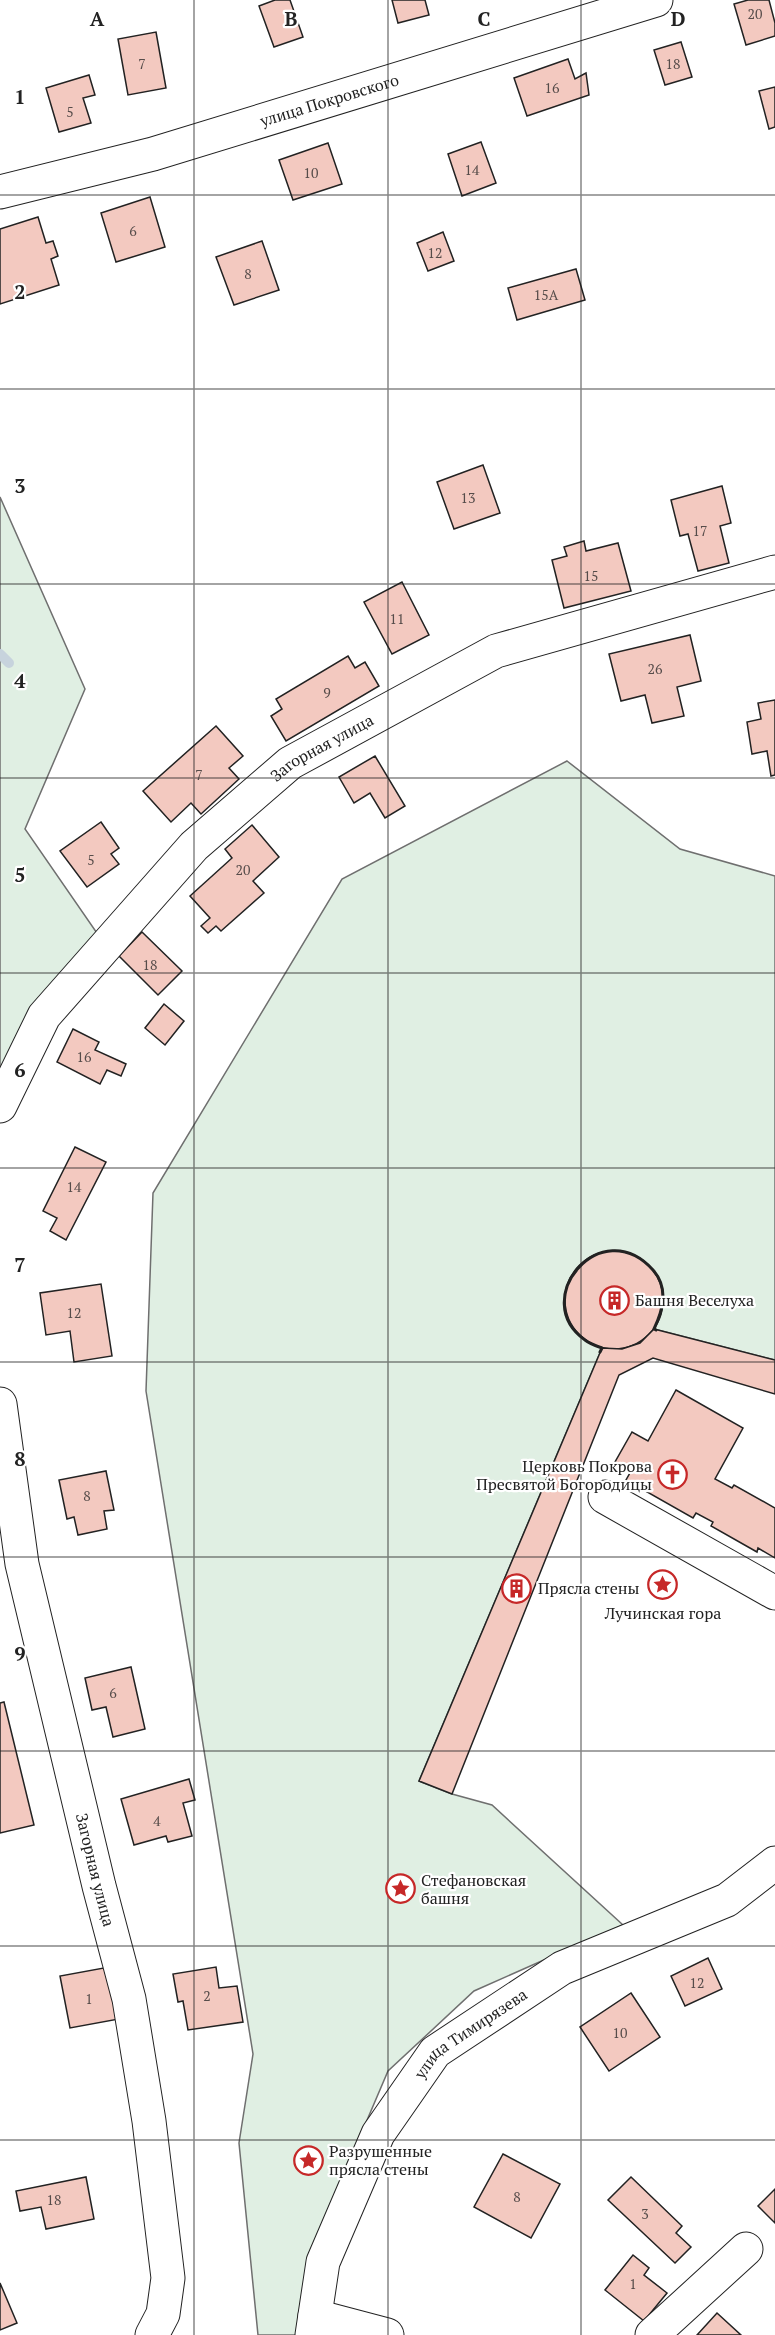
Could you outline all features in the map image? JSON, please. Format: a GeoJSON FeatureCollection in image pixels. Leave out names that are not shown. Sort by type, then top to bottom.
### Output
{"type":"FeatureCollection","features":[{"type":"Feature","properties":{"kind":"street","name":"улица Покровского"},"geometry":{"type":"LineString","coordinates":[[0,192],[153,154],[656,0]]}},
{"type":"Feature","properties":{"kind":"street","name":"Загорная улица"},"geometry":{"type":"LineString","coordinates":[[0,1106],[44,1016],[194,846],[290,763],[496,651],[775,572]]}},
{"type":"Feature","properties":{"kind":"street","name":"Загорная улица"},"geometry":{"type":"LineString","coordinates":[[0,1404],[22,1564],[131,2010],[149,2121],[168,2278],[163,2314],[152,2335]]}},
{"type":"Feature","properties":{"kind":"street"},"geometry":{"type":"LineString","coordinates":[[605,1497],[775,1593]]}},
{"type":"Feature","properties":{"kind":"street","name":"улица Тимирязева"},"geometry":{"type":"LineString","coordinates":[[313,2325],[323,2262],[378,2133],[435,2052],[562,1968],[727,1900],[775,1863]]}},
{"type":"Feature","properties":{"kind":"street"},"geometry":{"type":"LineString","coordinates":[[652,2335],[746,2249]]}},
{"type":"Feature","properties":{"kind":"street"},"geometry":{"type":"LineString","coordinates":[[313,2325],[387,2335]]}},
{"type":"Feature","properties":{"kind":"green space"},"geometry":{"type":"Polygon","coordinates":[[[0,497],[85,689],[25,829],[99,936],[0,1082],[0,497]]]}},
{"type":"Feature","properties":{"kind":"green space"},"geometry":{"type":"Polygon","coordinates":[[[567,761],[680,849],[775,876],[775,1360],[654,1329],[662,1306],[660,1283],[652,1269],[632,1254],[612,1251],[593,1256],[578,1268],[568,1285],[564,1304],[569,1323],[585,1340],[602,1348],[419,1781],[452,1794],[492,1805],[623,1925],[474,1991],[388,2071],[310,2254],[304,2335],[258,2335],[239,2143],[253,2054],[146,1391],[153,1193],[342,879],[567,761]]]}},
{"type":"Feature","properties":{"kind":"building"},"geometry":{"type":"Polygon","coordinates":[[[275,0],[290,0],[303,37],[274,47],[259,6],[275,0]]]}},
{"type":"Feature","properties":{"kind":"building"},"geometry":{"type":"Polygon","coordinates":[[[392,0],[425,0],[429,15],[398,23],[392,0]]]}},
{"type":"Feature","properties":{"kind":"building"},"geometry":{"type":"Polygon","coordinates":[[[748,0],[769,0],[775,23],[775,36],[746,45],[734,4],[748,0]]]}},
{"type":"Feature","properties":{"kind":"building"},"geometry":{"type":"Polygon","coordinates":[[[156,32],[166,88],[128,95],[118,39],[156,32]]]}},
{"type":"Feature","properties":{"kind":"building"},"geometry":{"type":"Polygon","coordinates":[[[681,42],[692,77],[665,85],[654,50],[681,42]]]}},
{"type":"Feature","properties":{"kind":"building"},"geometry":{"type":"Polygon","coordinates":[[[568,59],[575,79],[586,73],[589,95],[527,116],[514,78],[568,59]]]}},
{"type":"Feature","properties":{"kind":"building"},"geometry":{"type":"Polygon","coordinates":[[[89,75],[95,95],[83,98],[91,123],[59,132],[46,88],[89,75]]]}},
{"type":"Feature","properties":{"kind":"building"},"geometry":{"type":"Polygon","coordinates":[[[775,87],[775,127],[769,129],[759,91],[775,87]]]}},
{"type":"Feature","properties":{"kind":"building"},"geometry":{"type":"Polygon","coordinates":[[[481,142],[496,183],[462,196],[448,154],[481,142]]]}},
{"type":"Feature","properties":{"kind":"building"},"geometry":{"type":"Polygon","coordinates":[[[328,143],[342,184],[293,200],[279,160],[328,143]]]}},
{"type":"Feature","properties":{"kind":"building"},"geometry":{"type":"Polygon","coordinates":[[[150,197],[165,247],[116,262],[101,213],[150,197]]]}},
{"type":"Feature","properties":{"kind":"building"},"geometry":{"type":"Polygon","coordinates":[[[38,217],[46,243],[53,241],[58,256],[51,259],[59,285],[0,304],[0,229],[38,217]]]}},
{"type":"Feature","properties":{"kind":"building"},"geometry":{"type":"Polygon","coordinates":[[[443,232],[454,261],[428,271],[417,243],[443,232]]]}},
{"type":"Feature","properties":{"kind":"building"},"geometry":{"type":"Polygon","coordinates":[[[262,241],[279,290],[234,305],[216,257],[262,241]]]}},
{"type":"Feature","properties":{"kind":"building"},"geometry":{"type":"Polygon","coordinates":[[[576,269],[585,300],[517,320],[508,288],[576,269]]]}},
{"type":"Feature","properties":{"kind":"building"},"geometry":{"type":"Polygon","coordinates":[[[483,465],[500,513],[454,529],[437,482],[483,465]]]}},
{"type":"Feature","properties":{"kind":"building"},"geometry":{"type":"Polygon","coordinates":[[[722,486],[731,523],[720,526],[729,563],[698,571],[688,534],[680,536],[671,500],[722,486]]]}},
{"type":"Feature","properties":{"kind":"building"},"geometry":{"type":"Polygon","coordinates":[[[584,541],[586,551],[618,543],[631,591],[564,608],[552,560],[567,556],[564,547],[584,541]]]}},
{"type":"Feature","properties":{"kind":"building"},"geometry":{"type":"Polygon","coordinates":[[[402,582],[429,635],[392,654],[364,602],[402,582]]]}},
{"type":"Feature","properties":{"kind":"building"},"geometry":{"type":"Polygon","coordinates":[[[690,635],[701,681],[677,687],[684,716],[652,723],[645,695],[621,701],[609,654],[690,635]]]}},
{"type":"Feature","properties":{"kind":"building"},"geometry":{"type":"Polygon","coordinates":[[[348,656],[355,668],[365,662],[379,686],[286,741],[271,716],[282,709],[276,699],[348,656]]]}},
{"type":"Feature","properties":{"kind":"building"},"geometry":{"type":"Polygon","coordinates":[[[775,700],[775,775],[771,776],[767,751],[752,754],[747,722],[761,719],[758,703],[775,700]]]}},
{"type":"Feature","properties":{"kind":"building"},"geometry":{"type":"Polygon","coordinates":[[[216,726],[243,756],[229,768],[239,779],[201,814],[191,803],[171,822],[143,791],[216,726]]]}},
{"type":"Feature","properties":{"kind":"building"},"geometry":{"type":"Polygon","coordinates":[[[375,756],[405,806],[385,818],[370,793],[354,803],[339,777],[375,756]]]}},
{"type":"Feature","properties":{"kind":"building"},"geometry":{"type":"Polygon","coordinates":[[[101,822],[119,848],[111,854],[119,864],[87,887],[60,851],[101,822]]]}},
{"type":"Feature","properties":{"kind":"building"},"geometry":{"type":"Polygon","coordinates":[[[252,825],[279,857],[253,881],[264,893],[221,931],[216,926],[208,933],[201,926],[210,918],[190,896],[232,858],[225,849],[252,825]]]}},
{"type":"Feature","properties":{"kind":"building"},"geometry":{"type":"Polygon","coordinates":[[[142,932],[182,971],[158,995],[119,956],[142,932]]]}},
{"type":"Feature","properties":{"kind":"building"},"geometry":{"type":"Polygon","coordinates":[[[164,1004],[184,1021],[165,1045],[145,1028],[164,1004]]]}},
{"type":"Feature","properties":{"kind":"building"},"geometry":{"type":"Polygon","coordinates":[[[73,1029],[99,1042],[95,1050],[126,1064],[121,1076],[107,1070],[100,1084],[57,1062],[73,1029]]]}},
{"type":"Feature","properties":{"kind":"building"},"geometry":{"type":"Polygon","coordinates":[[[75,1147],[106,1162],[66,1240],[50,1231],[57,1218],[43,1211],[75,1147]]]}},
{"type":"Feature","properties":{"kind":"building","name":"Башня Веселуха"},"geometry":{"type":"Polygon","coordinates":[[[614,1251],[633,1255],[649,1265],[659,1281],[663,1300],[659,1319],[649,1335],[633,1345],[614,1349],[595,1345],[579,1335],[569,1319],[565,1300],[569,1281],[579,1265],[595,1255],[614,1251]]]}},
{"type":"Feature","properties":{"kind":"building"},"geometry":{"type":"Polygon","coordinates":[[[101,1284],[112,1356],[74,1362],[70,1331],[46,1335],[40,1293],[101,1284]]]}},
{"type":"Feature","properties":{"kind":"building","name":"Прясла стены"},"geometry":{"type":"Polygon","coordinates":[[[654,1329],[775,1360],[775,1394],[653,1358],[619,1375],[452,1794],[419,1781],[602,1348],[622,1349],[640,1343],[654,1329]]]}},
{"type":"Feature","properties":{"kind":"building","name":"Церковь Покрова Пресвятой Богородицы"},"geometry":{"type":"Polygon","coordinates":[[[676,1390],[743,1428],[715,1479],[732,1488],[734,1485],[775,1508],[775,1558],[758,1548],[757,1552],[711,1526],[713,1522],[696,1513],[693,1518],[626,1480],[631,1471],[615,1462],[632,1432],[648,1441],[676,1390]]]}},
{"type":"Feature","properties":{"kind":"building"},"geometry":{"type":"Polygon","coordinates":[[[106,1471],[114,1510],[104,1511],[107,1529],[78,1535],[74,1517],[67,1519],[59,1480],[106,1471]]]}},
{"type":"Feature","properties":{"kind":"building"},"geometry":{"type":"Polygon","coordinates":[[[131,1667],[145,1729],[113,1737],[106,1707],[92,1710],[85,1678],[131,1667]]]}},
{"type":"Feature","properties":{"kind":"building"},"geometry":{"type":"Polygon","coordinates":[[[4,1702],[34,1825],[0,1833],[0,1703],[4,1702]]]}},
{"type":"Feature","properties":{"kind":"building"},"geometry":{"type":"Polygon","coordinates":[[[189,1779],[195,1800],[183,1803],[192,1836],[168,1842],[166,1836],[134,1845],[121,1799],[189,1779]]]}},
{"type":"Feature","properties":{"kind":"building"},"geometry":{"type":"Polygon","coordinates":[[[708,1958],[722,1989],[685,2006],[671,1976],[708,1958]]]}},
{"type":"Feature","properties":{"kind":"building"},"geometry":{"type":"Polygon","coordinates":[[[109,1967],[119,2019],[70,2028],[60,1976],[109,1967]]]}},
{"type":"Feature","properties":{"kind":"building"},"geometry":{"type":"Polygon","coordinates":[[[216,1967],[219,1988],[237,1986],[243,2022],[188,2030],[183,2001],[178,2002],[173,1974],[216,1967]]]}},
{"type":"Feature","properties":{"kind":"building"},"geometry":{"type":"Polygon","coordinates":[[[631,1993],[660,2037],[609,2071],[580,2027],[631,1993]]]}},
{"type":"Feature","properties":{"kind":"building"},"geometry":{"type":"Polygon","coordinates":[[[503,2154],[560,2184],[531,2238],[474,2207],[503,2154]]]}},
{"type":"Feature","properties":{"kind":"building"},"geometry":{"type":"Polygon","coordinates":[[[86,2177],[94,2219],[46,2229],[41,2207],[20,2211],[16,2191],[86,2177]]]}},
{"type":"Feature","properties":{"kind":"building"},"geometry":{"type":"Polygon","coordinates":[[[631,2177],[682,2226],[676,2233],[691,2247],[675,2263],[608,2200],[631,2177]]]}},
{"type":"Feature","properties":{"kind":"building"},"geometry":{"type":"Polygon","coordinates":[[[775,2189],[775,2223],[758,2206],[775,2189]]]}},
{"type":"Feature","properties":{"kind":"building"},"geometry":{"type":"Polygon","coordinates":[[[633,2255],[649,2268],[644,2275],[667,2293],[644,2321],[605,2290],[633,2255]]]}},
{"type":"Feature","properties":{"kind":"building"},"geometry":{"type":"Polygon","coordinates":[[[0,2283],[17,2323],[0,2330],[0,2283]]]}},
{"type":"Feature","properties":{"kind":"building"},"geometry":{"type":"Polygon","coordinates":[[[717,2313],[741,2335],[697,2335],[717,2313]]]}},
{"type":"Feature","properties":{"kind":"waterway"},"geometry":{"type":"LineString","coordinates":[[0,654],[9,663]]}},
{"type":"Feature","properties":{"kind":"wall"},"geometry":{"type":"LineString","coordinates":[[600,1352],[602,1348],[585,1340],[569,1323],[564,1304],[568,1285],[578,1268],[594,1256],[612,1251],[633,1255],[653,1270],[663,1292],[662,1307],[654,1329],[656,1330]]}},
{"type":"Feature","properties":{"kind":"place","name":"Башня Веселуха"},"geometry":{"type":"Point","coordinates":[614,1300]}},
{"type":"Feature","properties":{"kind":"place","name":"Церковь Покрова Пресвятой Богородицы"},"geometry":{"type":"Point","coordinates":[673,1475]}},
{"type":"Feature","properties":{"kind":"place","name":"Лучинская гора"},"geometry":{"type":"Point","coordinates":[663,1585]}},
{"type":"Feature","properties":{"kind":"place","name":"Прясла стены"},"geometry":{"type":"Point","coordinates":[517,1588]}},
{"type":"Feature","properties":{"kind":"place","name":"Стефановская башня"},"geometry":{"type":"Point","coordinates":[400,1889]}},
{"type":"Feature","properties":{"kind":"place","name":"Разрушенные прясла стены"},"geometry":{"type":"Point","coordinates":[308,2160]}}]}
